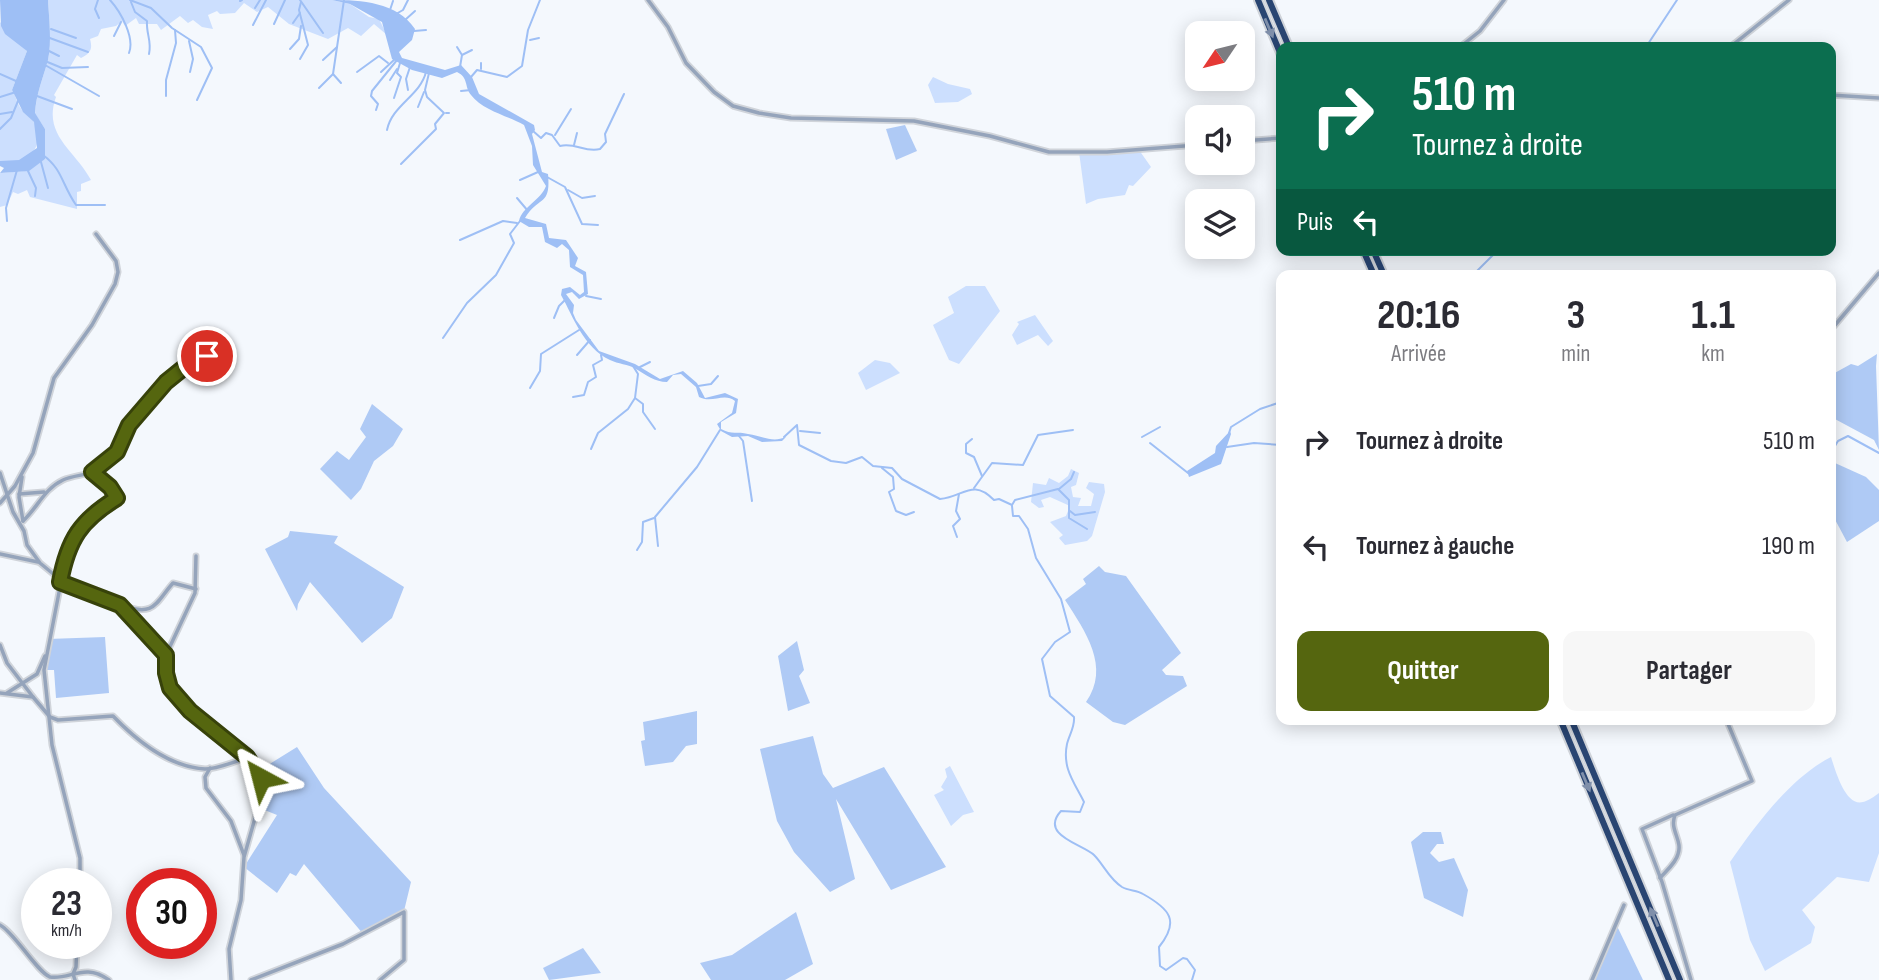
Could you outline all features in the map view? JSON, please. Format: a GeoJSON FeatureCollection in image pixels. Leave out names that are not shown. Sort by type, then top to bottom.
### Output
{"type":"FeatureCollection","features":[{"type":"Feature","properties":{"kind":"highway"},"geometry":{"type":"LineString","coordinates":[[1258,0],[1276,43]]}},
{"type":"Feature","properties":{"kind":"highway"},"geometry":{"type":"LineString","coordinates":[[1269,0],[1287,42]]}},
{"type":"Feature","properties":{"kind":"highway"},"geometry":{"type":"LineString","coordinates":[[1563,725],[1669,980]]}},
{"type":"Feature","properties":{"kind":"highway"},"geometry":{"type":"LineString","coordinates":[[1574,725],[1680,980]]}},
{"type":"Feature","properties":{"kind":"street"},"geometry":{"type":"LineString","coordinates":[[648,0],[662,17],[686,63],[714,92],[733,106],[791,118],[914,121],[990,136],[1049,152],[1107,152],[1185,146]]}},
{"type":"Feature","properties":{"kind":"street"},"geometry":{"type":"LineString","coordinates":[[1466,42],[1480,31],[1504,0]]}},
{"type":"Feature","properties":{"kind":"street"},"geometry":{"type":"LineString","coordinates":[[1736,42],[1789,0]]}},
{"type":"Feature","properties":{"kind":"street"},"geometry":{"type":"LineString","coordinates":[[1836,95],[1879,98]]}},
{"type":"Feature","properties":{"kind":"street"},"geometry":{"type":"LineString","coordinates":[[1255,140],[1276,138]]}},
{"type":"Feature","properties":{"kind":"street"},"geometry":{"type":"LineString","coordinates":[[0,503],[7,497],[33,453],[54,378],[93,325],[115,284],[118,272],[116,261],[96,234]]}},
{"type":"Feature","properties":{"kind":"street"},"geometry":{"type":"LineString","coordinates":[[1836,324],[1879,273]]}},
{"type":"Feature","properties":{"kind":"street"},"geometry":{"type":"LineString","coordinates":[[19,494],[44,492],[64,480],[92,472],[117,452],[129,425],[166,382],[192,361],[207,356]]}},
{"type":"Feature","properties":{"kind":"street"},"geometry":{"type":"LineString","coordinates":[[22,471],[19,494],[27,545],[40,563],[60,582],[136,610],[153,606],[164,598],[173,583],[196,589]]}},
{"type":"Feature","properties":{"kind":"street"},"geometry":{"type":"LineString","coordinates":[[80,868],[80,858],[52,745],[44,689],[47,650],[70,541],[99,509],[117,498],[110,487],[92,472]]}},
{"type":"Feature","properties":{"kind":"street"},"geometry":{"type":"LineString","coordinates":[[0,473],[7,497],[24,531]]}},
{"type":"Feature","properties":{"kind":"street"},"geometry":{"type":"LineString","coordinates":[[23,521],[37,508],[44,492]]}},
{"type":"Feature","properties":{"kind":"street"},"geometry":{"type":"LineString","coordinates":[[0,554],[40,563]]}},
{"type":"Feature","properties":{"kind":"street"},"geometry":{"type":"LineString","coordinates":[[196,556],[196,589],[185,620],[172,638],[166,655],[168,685],[248,758],[261,778],[260,804],[244,857],[241,900],[229,948],[231,980]]}},
{"type":"Feature","properties":{"kind":"street"},"geometry":{"type":"LineString","coordinates":[[120,605],[166,655]]}},
{"type":"Feature","properties":{"kind":"street"},"geometry":{"type":"LineString","coordinates":[[0,645],[8,663],[50,717],[69,721],[113,716],[130,735],[148,748],[176,761],[210,768],[248,758]]}},
{"type":"Feature","properties":{"kind":"street"},"geometry":{"type":"LineString","coordinates":[[6,693],[38,672],[47,650]]}},
{"type":"Feature","properties":{"kind":"street"},"geometry":{"type":"LineString","coordinates":[[0,693],[33,697]]}},
{"type":"Feature","properties":{"kind":"street"},"geometry":{"type":"LineString","coordinates":[[1691,980],[1660,878],[1642,830],[1752,781],[1729,725]]}},
{"type":"Feature","properties":{"kind":"street"},"geometry":{"type":"LineString","coordinates":[[210,768],[205,777],[206,788],[231,821],[244,857]]}},
{"type":"Feature","properties":{"kind":"street"},"geometry":{"type":"LineString","coordinates":[[1660,878],[1677,858],[1679,850],[1672,828],[1675,815]]}},
{"type":"Feature","properties":{"kind":"street"},"geometry":{"type":"LineString","coordinates":[[1592,980],[1624,905]]}},
{"type":"Feature","properties":{"kind":"street"},"geometry":{"type":"LineString","coordinates":[[251,980],[343,944],[404,912],[404,960],[380,980]]}},
{"type":"Feature","properties":{"kind":"street"},"geometry":{"type":"LineString","coordinates":[[0,925],[46,975],[61,979],[73,974],[93,973],[108,980]]}},
{"type":"Feature","properties":{"kind":"street"},"geometry":{"type":"LineString","coordinates":[[75,980],[73,974],[76,959]]}},
{"type":"Feature","properties":{"kind":"shaded area"},"geometry":{"type":"Polygon","coordinates":[[[0,0],[48,0],[49,53],[35,113],[45,129],[45,159],[29,171],[0,173],[4,168],[0,166],[0,161],[19,160],[37,148],[34,122],[23,112],[12,90],[27,51],[5,34],[1,26],[0,0]]]}},
{"type":"Feature","properties":{"kind":"shaded area"},"geometry":{"type":"Polygon","coordinates":[[[48,0],[332,0],[350,4],[369,17],[379,19],[387,35],[374,24],[361,36],[348,28],[328,39],[289,24],[268,7],[257,12],[244,3],[235,13],[220,14],[217,11],[208,15],[213,29],[202,27],[193,20],[188,23],[180,16],[161,30],[157,24],[139,24],[136,18],[125,26],[122,21],[116,26],[101,29],[98,36],[90,39],[89,53],[81,58],[77,55],[54,95],[53,122],[57,132],[91,180],[81,184],[81,191],[77,192],[77,209],[30,197],[27,190],[18,194],[13,192],[7,205],[0,207],[0,173],[25,171],[45,159],[45,129],[35,114],[49,53],[48,0]]]}},
{"type":"Feature","properties":{"kind":"shaded area"},"geometry":{"type":"Polygon","coordinates":[[[332,0],[378,4],[399,13],[415,29],[412,40],[399,52],[402,58],[445,70],[461,65],[472,77],[479,94],[534,125],[532,134],[542,172],[548,174],[548,192],[525,218],[546,224],[549,238],[566,240],[578,258],[575,266],[586,272],[588,294],[579,299],[572,292],[566,294],[574,305],[576,320],[599,351],[635,364],[660,379],[683,371],[697,383],[705,398],[725,393],[738,399],[736,413],[721,422],[721,429],[725,431],[772,439],[786,437],[782,441],[762,442],[748,436],[732,437],[721,431],[717,424],[732,413],[735,401],[727,398],[704,399],[699,397],[696,387],[681,374],[673,375],[667,382],[658,381],[633,367],[610,360],[593,348],[580,331],[561,295],[562,289],[570,287],[580,295],[584,292],[583,275],[570,267],[569,250],[562,244],[557,248],[545,242],[542,227],[529,227],[519,221],[546,186],[533,165],[532,146],[524,125],[476,101],[465,80],[457,72],[442,78],[412,70],[392,59],[382,22],[350,4],[332,0]]]}},
{"type":"Feature","properties":{"kind":"shaded area"},"geometry":{"type":"Polygon","coordinates":[[[0,22],[27,51],[12,90],[22,110],[34,122],[38,137],[31,154],[11,162],[0,161],[0,22]]]}},
{"type":"Feature","properties":{"kind":"shaded area"},"geometry":{"type":"Polygon","coordinates":[[[933,77],[970,89],[972,94],[958,102],[935,103],[928,85],[933,77]]]}},
{"type":"Feature","properties":{"kind":"shaded area"},"geometry":{"type":"Polygon","coordinates":[[[905,125],[917,151],[896,160],[886,129],[905,125]]]}},
{"type":"Feature","properties":{"kind":"shaded area"},"geometry":{"type":"Polygon","coordinates":[[[1139,150],[1151,167],[1133,186],[1129,185],[1125,195],[1098,199],[1086,204],[1079,152],[1139,150]]]}},
{"type":"Feature","properties":{"kind":"shaded area"},"geometry":{"type":"Polygon","coordinates":[[[966,286],[985,286],[1000,311],[959,364],[949,360],[933,325],[954,313],[948,297],[966,286]]]}},
{"type":"Feature","properties":{"kind":"shaded area"},"geometry":{"type":"Polygon","coordinates":[[[1035,315],[1053,341],[1048,346],[1038,335],[1017,345],[1012,335],[1019,324],[1017,322],[1035,315]]]}},
{"type":"Feature","properties":{"kind":"shaded area"},"geometry":{"type":"Polygon","coordinates":[[[1877,354],[1879,450],[1874,440],[1836,420],[1836,372],[1851,364],[1858,366],[1877,354]]]}},
{"type":"Feature","properties":{"kind":"shaded area"},"geometry":{"type":"Polygon","coordinates":[[[875,360],[890,363],[900,373],[866,390],[858,373],[875,360]]]}},
{"type":"Feature","properties":{"kind":"shaded area"},"geometry":{"type":"Polygon","coordinates":[[[372,404],[403,429],[393,446],[374,461],[361,489],[351,500],[320,469],[337,451],[349,460],[366,437],[360,429],[372,404]]]}},
{"type":"Feature","properties":{"kind":"shaded area"},"geometry":{"type":"Polygon","coordinates":[[[1230,431],[1221,464],[1189,477],[1187,471],[1215,453],[1216,446],[1230,431]]]}},
{"type":"Feature","properties":{"kind":"shaded area"},"geometry":{"type":"Polygon","coordinates":[[[1836,463],[1866,477],[1879,490],[1879,521],[1847,542],[1836,521],[1836,463]]]}},
{"type":"Feature","properties":{"kind":"shaded area"},"geometry":{"type":"Polygon","coordinates":[[[1071,469],[1079,473],[1076,485],[1071,487],[1073,497],[1081,498],[1078,506],[1091,506],[1094,494],[1086,488],[1089,482],[1104,484],[1105,492],[1092,536],[1087,541],[1065,545],[1059,538],[1063,535],[1050,522],[1066,516],[1070,506],[1050,497],[1041,500],[1044,507],[1039,508],[1031,502],[1033,483],[1046,485],[1049,478],[1059,483],[1068,476],[1071,469]]]}},
{"type":"Feature","properties":{"kind":"shaded area"},"geometry":{"type":"Polygon","coordinates":[[[290,531],[338,536],[334,543],[404,587],[392,618],[362,643],[310,582],[297,611],[265,549],[288,537],[290,531]]]}},
{"type":"Feature","properties":{"kind":"shaded area"},"geometry":{"type":"Polygon","coordinates":[[[1099,566],[1105,572],[1126,576],[1181,653],[1162,670],[1166,675],[1183,676],[1187,686],[1125,725],[1113,722],[1086,702],[1093,689],[1096,663],[1087,637],[1065,600],[1086,584],[1083,579],[1099,566]]]}},
{"type":"Feature","properties":{"kind":"shaded area"},"geometry":{"type":"Polygon","coordinates":[[[105,637],[109,693],[56,698],[54,670],[44,670],[48,639],[105,637]]]}},
{"type":"Feature","properties":{"kind":"shaded area"},"geometry":{"type":"Polygon","coordinates":[[[797,641],[804,670],[799,676],[810,703],[788,711],[778,656],[797,641]]]}},
{"type":"Feature","properties":{"kind":"shaded area"},"geometry":{"type":"Polygon","coordinates":[[[697,711],[697,744],[686,746],[673,762],[645,766],[641,741],[645,740],[643,722],[697,711]]]}},
{"type":"Feature","properties":{"kind":"shaded area"},"geometry":{"type":"Polygon","coordinates":[[[813,736],[823,774],[833,788],[884,767],[946,867],[891,890],[836,799],[855,879],[830,892],[794,852],[777,821],[760,749],[813,736]]]}},
{"type":"Feature","properties":{"kind":"shaded area"},"geometry":{"type":"Polygon","coordinates":[[[297,747],[324,788],[411,882],[404,911],[364,935],[304,864],[296,876],[290,873],[277,893],[244,867],[277,815],[262,809],[247,778],[297,747]]]}},
{"type":"Feature","properties":{"kind":"shaded area"},"geometry":{"type":"Polygon","coordinates":[[[1831,757],[1838,778],[1851,799],[1863,802],[1879,793],[1879,853],[1869,882],[1837,877],[1802,910],[1815,927],[1811,943],[1765,971],[1750,940],[1730,862],[1788,790],[1831,757]]]}},
{"type":"Feature","properties":{"kind":"shaded area"},"geometry":{"type":"Polygon","coordinates":[[[950,766],[974,812],[963,815],[951,826],[934,795],[944,790],[941,787],[947,777],[945,769],[950,766]]]}},
{"type":"Feature","properties":{"kind":"shaded area"},"geometry":{"type":"Polygon","coordinates":[[[1423,832],[1441,832],[1444,844],[1437,844],[1430,853],[1439,862],[1454,858],[1468,890],[1463,917],[1424,898],[1411,842],[1423,832]]]}},
{"type":"Feature","properties":{"kind":"shaded area"},"geometry":{"type":"Polygon","coordinates":[[[796,912],[813,964],[785,980],[711,980],[700,963],[732,955],[796,912]]]}},
{"type":"Feature","properties":{"kind":"shaded area"},"geometry":{"type":"Polygon","coordinates":[[[1617,926],[1643,980],[1592,980],[1617,926]]]}},
{"type":"Feature","properties":{"kind":"shaded area"},"geometry":{"type":"Polygon","coordinates":[[[583,948],[601,973],[549,980],[543,968],[583,948]]]}},
{"type":"Feature","properties":{"kind":"waterway"},"geometry":{"type":"LineString","coordinates":[[98,0],[95,9],[99,18]]}},
{"type":"Feature","properties":{"kind":"waterway"},"geometry":{"type":"LineString","coordinates":[[110,0],[126,25],[130,40],[129,53]]}},
{"type":"Feature","properties":{"kind":"waterway"},"geometry":{"type":"LineString","coordinates":[[130,0],[151,8],[172,28],[201,47],[212,68],[197,100]]}},
{"type":"Feature","properties":{"kind":"waterway"},"geometry":{"type":"LineString","coordinates":[[255,8],[260,0]]}},
{"type":"Feature","properties":{"kind":"waterway"},"geometry":{"type":"LineString","coordinates":[[253,25],[266,0]]}},
{"type":"Feature","properties":{"kind":"waterway"},"geometry":{"type":"LineString","coordinates":[[274,24],[285,0]]}},
{"type":"Feature","properties":{"kind":"waterway"},"geometry":{"type":"LineString","coordinates":[[300,0],[323,33]]}},
{"type":"Feature","properties":{"kind":"waterway"},"geometry":{"type":"LineString","coordinates":[[319,88],[333,74],[344,0]]}},
{"type":"Feature","properties":{"kind":"waterway"},"geometry":{"type":"LineString","coordinates":[[396,14],[403,10],[408,0]]}},
{"type":"Feature","properties":{"kind":"waterway"},"geometry":{"type":"LineString","coordinates":[[471,77],[477,70],[507,77],[522,66],[528,30],[540,0]]}},
{"type":"Feature","properties":{"kind":"waterway"},"geometry":{"type":"LineString","coordinates":[[1649,42],[1677,0]]}},
{"type":"Feature","properties":{"kind":"waterway"},"geometry":{"type":"LineString","coordinates":[[390,10],[393,1]]}},
{"type":"Feature","properties":{"kind":"waterway"},"geometry":{"type":"LineString","coordinates":[[131,2],[135,12],[147,21],[149,54]]}},
{"type":"Feature","properties":{"kind":"waterway"},"geometry":{"type":"LineString","coordinates":[[300,59],[308,45],[299,10],[301,2]]}},
{"type":"Feature","properties":{"kind":"waterway"},"geometry":{"type":"LineString","coordinates":[[405,20],[415,11]]}},
{"type":"Feature","properties":{"kind":"waterway"},"geometry":{"type":"LineString","coordinates":[[293,23],[300,13]]}},
{"type":"Feature","properties":{"kind":"waterway"},"geometry":{"type":"LineString","coordinates":[[114,36],[121,22]]}},
{"type":"Feature","properties":{"kind":"waterway"},"geometry":{"type":"LineString","coordinates":[[290,49],[299,39],[301,26]]}},
{"type":"Feature","properties":{"kind":"waterway"},"geometry":{"type":"LineString","coordinates":[[51,29],[76,38]]}},
{"type":"Feature","properties":{"kind":"waterway"},"geometry":{"type":"LineString","coordinates":[[166,96],[166,80],[176,43],[175,30]]}},
{"type":"Feature","properties":{"kind":"waterway"},"geometry":{"type":"LineString","coordinates":[[414,31],[426,30]]}},
{"type":"Feature","properties":{"kind":"waterway"},"geometry":{"type":"LineString","coordinates":[[47,37],[88,52]]}},
{"type":"Feature","properties":{"kind":"waterway"},"geometry":{"type":"LineString","coordinates":[[530,40],[539,38]]}},
{"type":"Feature","properties":{"kind":"waterway"},"geometry":{"type":"LineString","coordinates":[[189,41],[193,59],[190,72]]}},
{"type":"Feature","properties":{"kind":"waterway"},"geometry":{"type":"LineString","coordinates":[[323,60],[337,47]]}},
{"type":"Feature","properties":{"kind":"waterway"},"geometry":{"type":"LineString","coordinates":[[457,47],[462,55]]}},
{"type":"Feature","properties":{"kind":"waterway"},"geometry":{"type":"LineString","coordinates":[[47,50],[59,56]]}},
{"type":"Feature","properties":{"kind":"waterway"},"geometry":{"type":"LineString","coordinates":[[460,67],[462,55],[472,50]]}},
{"type":"Feature","properties":{"kind":"waterway"},"geometry":{"type":"LineString","coordinates":[[357,72],[379,56],[388,63]]}},
{"type":"Feature","properties":{"kind":"waterway"},"geometry":{"type":"LineString","coordinates":[[381,72],[395,59]]}},
{"type":"Feature","properties":{"kind":"waterway"},"geometry":{"type":"LineString","coordinates":[[376,110],[378,104],[371,96],[372,91],[397,60]]}},
{"type":"Feature","properties":{"kind":"waterway"},"geometry":{"type":"LineString","coordinates":[[45,61],[62,68],[88,67]]}},
{"type":"Feature","properties":{"kind":"waterway"},"geometry":{"type":"LineString","coordinates":[[394,98],[401,77],[397,73],[400,63]]}},
{"type":"Feature","properties":{"kind":"waterway"},"geometry":{"type":"LineString","coordinates":[[481,63],[481,69]]}},
{"type":"Feature","properties":{"kind":"waterway"},"geometry":{"type":"LineString","coordinates":[[45,65],[99,96]]}},
{"type":"Feature","properties":{"kind":"waterway"},"geometry":{"type":"LineString","coordinates":[[408,90],[406,79],[410,67]]}},
{"type":"Feature","properties":{"kind":"waterway"},"geometry":{"type":"LineString","coordinates":[[390,80],[397,69]]}},
{"type":"Feature","properties":{"kind":"waterway"},"geometry":{"type":"LineString","coordinates":[[387,130],[394,114],[418,88],[426,72]]}},
{"type":"Feature","properties":{"kind":"waterway"},"geometry":{"type":"LineString","coordinates":[[401,164],[436,129],[435,124],[444,113],[427,97],[425,90],[429,73]]}},
{"type":"Feature","properties":{"kind":"waterway"},"geometry":{"type":"LineString","coordinates":[[0,74],[16,81]]}},
{"type":"Feature","properties":{"kind":"waterway"},"geometry":{"type":"LineString","coordinates":[[333,74],[341,83]]}},
{"type":"Feature","properties":{"kind":"waterway"},"geometry":{"type":"LineString","coordinates":[[461,91],[471,90]]}},
{"type":"Feature","properties":{"kind":"waterway"},"geometry":{"type":"LineString","coordinates":[[0,97],[16,92]]}},
{"type":"Feature","properties":{"kind":"waterway"},"geometry":{"type":"LineString","coordinates":[[418,107],[424,92]]}},
{"type":"Feature","properties":{"kind":"waterway"},"geometry":{"type":"LineString","coordinates":[[533,131],[541,138],[546,133],[552,135],[560,146],[600,149],[606,142],[605,134],[624,94]]}},
{"type":"Feature","properties":{"kind":"waterway"},"geometry":{"type":"LineString","coordinates":[[37,96],[72,109]]}},
{"type":"Feature","properties":{"kind":"waterway"},"geometry":{"type":"LineString","coordinates":[[0,129],[11,118],[18,101]]}},
{"type":"Feature","properties":{"kind":"waterway"},"geometry":{"type":"LineString","coordinates":[[555,135],[571,109]]}},
{"type":"Feature","properties":{"kind":"waterway"},"geometry":{"type":"LineString","coordinates":[[0,114],[12,112]]}},
{"type":"Feature","properties":{"kind":"waterway"},"geometry":{"type":"LineString","coordinates":[[574,145],[577,133]]}},
{"type":"Feature","properties":{"kind":"waterway"},"geometry":{"type":"LineString","coordinates":[[43,155],[58,172],[76,205],[105,205]]}},
{"type":"Feature","properties":{"kind":"waterway"},"geometry":{"type":"LineString","coordinates":[[41,162],[48,188]]}},
{"type":"Feature","properties":{"kind":"waterway"},"geometry":{"type":"LineString","coordinates":[[7,221],[6,208],[17,170]]}},
{"type":"Feature","properties":{"kind":"waterway"},"geometry":{"type":"LineString","coordinates":[[28,171],[36,188],[35,196]]}},
{"type":"Feature","properties":{"kind":"waterway"},"geometry":{"type":"LineString","coordinates":[[520,180],[538,172]]}},
{"type":"Feature","properties":{"kind":"waterway"},"geometry":{"type":"LineString","coordinates":[[547,177],[565,187],[582,224],[598,225]]}},
{"type":"Feature","properties":{"kind":"waterway"},"geometry":{"type":"LineString","coordinates":[[568,190],[582,198],[595,196]]}},
{"type":"Feature","properties":{"kind":"waterway"},"geometry":{"type":"LineString","coordinates":[[517,198],[528,211]]}},
{"type":"Feature","properties":{"kind":"waterway"},"geometry":{"type":"LineString","coordinates":[[460,240],[503,221],[517,223]]}},
{"type":"Feature","properties":{"kind":"waterway"},"geometry":{"type":"LineString","coordinates":[[443,338],[467,303],[496,275],[514,243],[510,234],[520,221]]}},
{"type":"Feature","properties":{"kind":"waterway"},"geometry":{"type":"LineString","coordinates":[[1478,270],[1492,256]]}},
{"type":"Feature","properties":{"kind":"waterway"},"geometry":{"type":"LineString","coordinates":[[586,296],[601,299]]}},
{"type":"Feature","properties":{"kind":"waterway"},"geometry":{"type":"LineString","coordinates":[[554,318],[559,306],[566,299]]}},
{"type":"Feature","properties":{"kind":"waterway"},"geometry":{"type":"LineString","coordinates":[[530,388],[540,371],[541,354],[579,330]]}},
{"type":"Feature","properties":{"kind":"waterway"},"geometry":{"type":"LineString","coordinates":[[577,355],[590,340]]}},
{"type":"Feature","properties":{"kind":"waterway"},"geometry":{"type":"LineString","coordinates":[[573,397],[584,395],[588,382],[596,377],[593,365],[602,360],[601,355]]}},
{"type":"Feature","properties":{"kind":"waterway"},"geometry":{"type":"LineString","coordinates":[[640,367],[650,362]]}},
{"type":"Feature","properties":{"kind":"waterway"},"geometry":{"type":"LineString","coordinates":[[591,449],[598,433],[628,409],[635,398],[638,374],[633,366]]}},
{"type":"Feature","properties":{"kind":"waterway"},"geometry":{"type":"LineString","coordinates":[[698,386],[711,384],[718,376]]}},
{"type":"Feature","properties":{"kind":"waterway"},"geometry":{"type":"LineString","coordinates":[[635,398],[643,404],[643,412],[655,429]]}},
{"type":"Feature","properties":{"kind":"waterway"},"geometry":{"type":"LineString","coordinates":[[1229,433],[1231,427],[1260,409],[1276,404]]}},
{"type":"Feature","properties":{"kind":"waterway"},"geometry":{"type":"LineString","coordinates":[[784,437],[797,425],[799,445],[831,461],[846,463],[862,457],[873,466],[892,468],[902,479],[940,499],[974,489],[994,500],[999,499],[1012,505],[1015,500],[1058,489],[1069,500],[1069,518],[1087,529]]}},
{"type":"Feature","properties":{"kind":"waterway"},"geometry":{"type":"LineString","coordinates":[[1142,437],[1160,427]]}},
{"type":"Feature","properties":{"kind":"waterway"},"geometry":{"type":"LineString","coordinates":[[658,546],[655,517],[697,467],[720,430]]}},
{"type":"Feature","properties":{"kind":"waterway"},"geometry":{"type":"LineString","coordinates":[[974,488],[992,463],[1023,465],[1038,435],[1073,430]]}},
{"type":"Feature","properties":{"kind":"waterway"},"geometry":{"type":"LineString","coordinates":[[800,431],[820,433]]}},
{"type":"Feature","properties":{"kind":"waterway"},"geometry":{"type":"LineString","coordinates":[[739,436],[743,441],[752,501]]}},
{"type":"Feature","properties":{"kind":"waterway"},"geometry":{"type":"LineString","coordinates":[[1836,444],[1848,436],[1879,453]]}},
{"type":"Feature","properties":{"kind":"waterway"},"geometry":{"type":"LineString","coordinates":[[972,439],[966,444],[966,453],[974,457],[982,476]]}},
{"type":"Feature","properties":{"kind":"waterway"},"geometry":{"type":"LineString","coordinates":[[1150,443],[1188,473]]}},
{"type":"Feature","properties":{"kind":"waterway"},"geometry":{"type":"LineString","coordinates":[[1227,447],[1254,443],[1276,445]]}},
{"type":"Feature","properties":{"kind":"waterway"},"geometry":{"type":"LineString","coordinates":[[882,468],[893,477],[894,489],[889,492],[896,511],[906,515],[914,512]]}},
{"type":"Feature","properties":{"kind":"waterway"},"geometry":{"type":"LineString","coordinates":[[1059,489],[1071,479],[1074,472]]}},
{"type":"Feature","properties":{"kind":"waterway"},"geometry":{"type":"LineString","coordinates":[[957,537],[953,526],[960,519],[956,511],[959,494]]}},
{"type":"Feature","properties":{"kind":"waterway"},"geometry":{"type":"LineString","coordinates":[[1012,506],[1013,516],[1019,516],[1028,529],[1036,558],[1061,599],[1070,632],[1055,642],[1042,659],[1050,696],[1074,717],[1066,760],[1084,802],[1080,812],[1061,811],[1055,826],[1065,838],[1094,855],[1117,884],[1143,894],[1160,905],[1169,916],[1170,923],[1159,947],[1160,966],[1166,970],[1183,958],[1187,959],[1195,970],[1192,980]]}},
{"type":"Feature","properties":{"kind":"waterway"},"geometry":{"type":"LineString","coordinates":[[1070,511],[1075,515],[1095,512]]}},
{"type":"Feature","properties":{"kind":"waterway"},"geometry":{"type":"LineString","coordinates":[[637,550],[642,542],[643,522],[654,518]]}},
{"type":"Feature","properties":{"kind":"route"},"geometry":{"type":"LineString","coordinates":[[207,356],[192,361],[166,382],[153,401],[129,425],[117,452],[97,471],[92,472],[110,487],[117,498],[99,509],[70,541],[60,582],[120,605],[142,626],[166,655],[166,673],[170,688],[190,711],[247,757],[261,778]]}}]}
